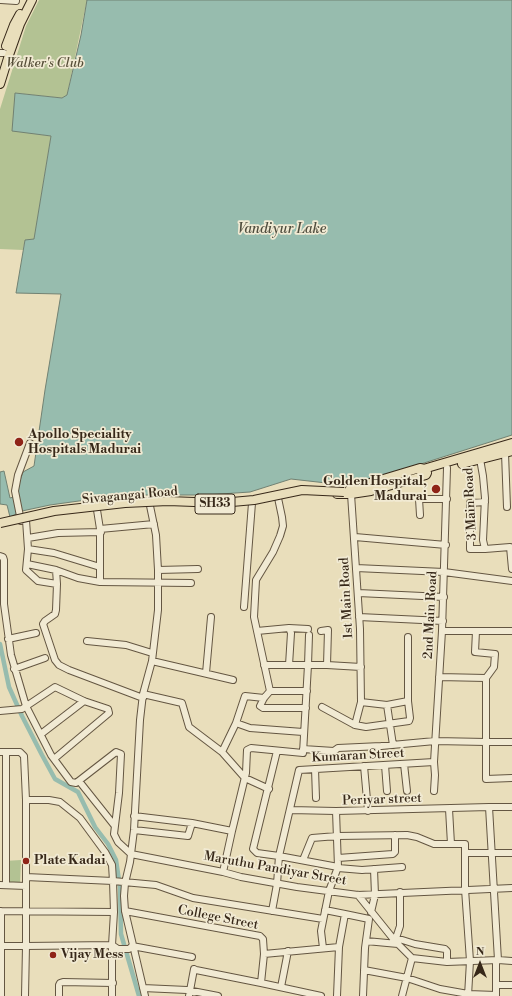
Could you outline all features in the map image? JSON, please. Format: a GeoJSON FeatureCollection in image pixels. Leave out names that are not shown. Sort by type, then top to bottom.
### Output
{"type":"FeatureCollection","features":[{"type":"Feature","properties":{"kind":"main road"},"geometry":{"type":"LineString","coordinates":[[0,66],[2,53],[27,0]]}},
{"type":"Feature","properties":{"kind":"main road"},"geometry":{"type":"LineString","coordinates":[[0,84],[13,43],[32,0]]}},
{"type":"Feature","properties":{"kind":"main road","name":"Sivagangai Road"},"geometry":{"type":"LineString","coordinates":[[22,519],[149,503],[252,503],[302,493],[346,493],[426,471],[512,444]]}},
{"type":"Feature","properties":{"kind":"main road","name":"Sivagangai Road"},"geometry":{"type":"LineString","coordinates":[[0,524],[53,510],[183,500],[221,502],[251,500],[302,490],[342,490],[359,487],[420,468],[426,471],[447,468],[508,452]]}},
{"type":"Feature","properties":{"kind":"main road"},"geometry":{"type":"LineString","coordinates":[[0,524],[54,511],[125,503],[168,501],[221,502],[254,500],[302,490],[346,493]]}},
{"type":"Feature","properties":{"kind":"street"},"geometry":{"type":"LineString","coordinates":[[1,0],[16,0]]}},
{"type":"Feature","properties":{"kind":"street"},"geometry":{"type":"LineString","coordinates":[[30,443],[18,475],[15,495],[28,538],[26,570],[38,581],[57,584]]}},
{"type":"Feature","properties":{"kind":"street"},"geometry":{"type":"LineString","coordinates":[[507,507],[508,452]]}},
{"type":"Feature","properties":{"kind":"street","name":"3 Main Road"},"geometry":{"type":"LineString","coordinates":[[480,459],[484,476],[485,502],[483,540],[485,549],[511,547],[512,569]]}},
{"type":"Feature","properties":{"kind":"street","name":"2nd Main Road"},"geometry":{"type":"LineString","coordinates":[[434,791],[435,740],[444,597],[447,468]]}},
{"type":"Feature","properties":{"kind":"street","name":"1st Main Road"},"geometry":{"type":"LineString","coordinates":[[346,493],[355,537],[361,667],[361,702],[355,725]]}},
{"type":"Feature","properties":{"kind":"street"},"geometry":{"type":"LineString","coordinates":[[270,691],[254,617],[256,580],[273,552],[283,526],[278,498]]}},
{"type":"Feature","properties":{"kind":"street"},"geometry":{"type":"LineString","coordinates":[[420,515],[419,499],[447,499]]}},
{"type":"Feature","properties":{"kind":"street"},"geometry":{"type":"LineString","coordinates":[[485,502],[470,502],[470,549],[485,549]]}},
{"type":"Feature","properties":{"kind":"street"},"geometry":{"type":"LineString","coordinates":[[145,996],[131,947],[125,911],[124,883],[131,854],[134,830],[140,720],[143,696],[152,661],[158,610],[158,570],[154,524],[149,503]]}},
{"type":"Feature","properties":{"kind":"street"},"geometry":{"type":"LineString","coordinates":[[244,607],[252,503]]}},
{"type":"Feature","properties":{"kind":"street"},"geometry":{"type":"LineString","coordinates":[[97,510],[101,531],[100,582]]}},
{"type":"Feature","properties":{"kind":"street"},"geometry":{"type":"LineString","coordinates":[[28,538],[58,533],[101,531],[154,524]]}},
{"type":"Feature","properties":{"kind":"street"},"geometry":{"type":"LineString","coordinates":[[355,537],[446,545]]}},
{"type":"Feature","properties":{"kind":"street"},"geometry":{"type":"LineString","coordinates":[[28,550],[54,554],[100,567]]}},
{"type":"Feature","properties":{"kind":"street"},"geometry":{"type":"LineString","coordinates":[[0,556],[3,557],[4,560],[4,604],[8,639],[24,707],[54,759],[70,782],[76,783],[116,752],[121,754],[119,792],[114,834],[115,839],[131,854]]}},
{"type":"Feature","properties":{"kind":"street"},"geometry":{"type":"LineString","coordinates":[[27,564],[56,570],[78,578],[100,582],[191,583]]}},
{"type":"Feature","properties":{"kind":"street"},"geometry":{"type":"LineString","coordinates":[[356,568],[444,572],[512,581]]}},
{"type":"Feature","properties":{"kind":"street"},"geometry":{"type":"LineString","coordinates":[[158,570],[198,569]]}},
{"type":"Feature","properties":{"kind":"street"},"geometry":{"type":"LineString","coordinates":[[56,570],[56,610],[55,614],[45,621],[44,624],[55,660],[59,665],[69,670],[143,696],[182,703],[189,727],[222,752],[245,778],[268,789]]}},
{"type":"Feature","properties":{"kind":"street"},"geometry":{"type":"LineString","coordinates":[[358,593],[444,597]]}},
{"type":"Feature","properties":{"kind":"street"},"geometry":{"type":"LineString","coordinates":[[206,673],[211,617]]}},
{"type":"Feature","properties":{"kind":"street"},"geometry":{"type":"LineString","coordinates":[[359,617],[443,621]]}},
{"type":"Feature","properties":{"kind":"street"},"geometry":{"type":"LineString","coordinates":[[223,872],[245,778],[246,752],[249,748],[303,753],[309,632],[289,628],[257,631]]}},
{"type":"Feature","properties":{"kind":"street"},"geometry":{"type":"LineString","coordinates":[[289,628],[291,633],[289,665]]}},
{"type":"Feature","properties":{"kind":"street"},"geometry":{"type":"LineString","coordinates":[[321,631],[328,630],[327,665]]}},
{"type":"Feature","properties":{"kind":"street"},"geometry":{"type":"LineString","coordinates":[[442,631],[512,631]]}},
{"type":"Feature","properties":{"kind":"street"},"geometry":{"type":"LineString","coordinates":[[476,631],[475,652],[495,654],[494,667],[486,678],[486,779],[512,778]]}},
{"type":"Feature","properties":{"kind":"street"},"geometry":{"type":"LineString","coordinates":[[8,639],[36,632]]}},
{"type":"Feature","properties":{"kind":"street"},"geometry":{"type":"LineString","coordinates":[[322,707],[355,725],[366,727],[410,720],[408,701],[408,638]]}},
{"type":"Feature","properties":{"kind":"street"},"geometry":{"type":"LineString","coordinates":[[88,641],[126,645],[152,654]]}},
{"type":"Feature","properties":{"kind":"street"},"geometry":{"type":"LineString","coordinates":[[14,669],[45,658]]}},
{"type":"Feature","properties":{"kind":"street"},"geometry":{"type":"LineString","coordinates":[[152,661],[233,680]]}},
{"type":"Feature","properties":{"kind":"street"},"geometry":{"type":"LineString","coordinates":[[264,665],[327,665],[361,667]]}},
{"type":"Feature","properties":{"kind":"street"},"geometry":{"type":"LineString","coordinates":[[439,677],[486,678]]}},
{"type":"Feature","properties":{"kind":"street"},"geometry":{"type":"LineString","coordinates":[[0,711],[12,711],[24,707],[55,687],[84,701],[108,709],[109,714],[54,759]]}},
{"type":"Feature","properties":{"kind":"street"},"geometry":{"type":"LineString","coordinates":[[306,691],[270,691],[260,705],[261,707],[306,708]]}},
{"type":"Feature","properties":{"kind":"street"},"geometry":{"type":"LineString","coordinates":[[222,752],[236,723],[245,696],[264,698]]}},
{"type":"Feature","properties":{"kind":"street"},"geometry":{"type":"LineString","coordinates":[[40,734],[84,701]]}},
{"type":"Feature","properties":{"kind":"street"},"geometry":{"type":"LineString","coordinates":[[361,702],[387,705],[408,701]]}},
{"type":"Feature","properties":{"kind":"street"},"geometry":{"type":"LineString","coordinates":[[387,705],[393,745]]}},
{"type":"Feature","properties":{"kind":"street"},"geometry":{"type":"LineString","coordinates":[[236,723],[250,728],[304,732]]}},
{"type":"Feature","properties":{"kind":"street"},"geometry":{"type":"LineString","coordinates":[[303,750],[334,751],[338,748],[393,745],[435,740],[512,742]]}},
{"type":"Feature","properties":{"kind":"street"},"geometry":{"type":"LineString","coordinates":[[278,751],[253,849],[257,852],[356,870],[402,867]]}},
{"type":"Feature","properties":{"kind":"street"},"geometry":{"type":"LineString","coordinates":[[25,996],[26,946],[25,912],[26,886],[26,800],[24,756],[20,752],[3,752],[3,885],[26,886]]}},
{"type":"Feature","properties":{"kind":"street","name":"Kumaran Street"},"geometry":{"type":"LineString","coordinates":[[279,856],[299,770],[434,762]]}},
{"type":"Feature","properties":{"kind":"street"},"geometry":{"type":"LineString","coordinates":[[404,764],[407,791]]}},
{"type":"Feature","properties":{"kind":"street"},"geometry":{"type":"LineString","coordinates":[[385,765],[387,791]]}},
{"type":"Feature","properties":{"kind":"street"},"geometry":{"type":"LineString","coordinates":[[364,766],[368,811]]}},
{"type":"Feature","properties":{"kind":"street"},"geometry":{"type":"LineString","coordinates":[[314,769],[316,798]]}},
{"type":"Feature","properties":{"kind":"street"},"geometry":{"type":"LineString","coordinates":[[78,781],[114,825]]}},
{"type":"Feature","properties":{"kind":"street"},"geometry":{"type":"LineString","coordinates":[[26,800],[49,800],[60,802],[80,818],[105,852],[112,865],[114,882],[112,996]]}},
{"type":"Feature","properties":{"kind":"street"},"geometry":{"type":"LineString","coordinates":[[364,970],[407,978],[440,989],[468,995],[496,995],[497,960],[489,807]]}},
{"type":"Feature","properties":{"kind":"street","name":"Periyar street"},"geometry":{"type":"LineString","coordinates":[[290,810],[336,812],[512,807]]}},
{"type":"Feature","properties":{"kind":"street"},"geometry":{"type":"LineString","coordinates":[[449,809],[451,844]]}},
{"type":"Feature","properties":{"kind":"street","name":"Periyar street"},"geometry":{"type":"LineString","coordinates":[[336,812],[338,867]]}},
{"type":"Feature","properties":{"kind":"street"},"geometry":{"type":"LineString","coordinates":[[134,816],[192,823],[232,831]]}},
{"type":"Feature","properties":{"kind":"street"},"geometry":{"type":"LineString","coordinates":[[134,830],[188,836],[192,823]]}},
{"type":"Feature","properties":{"kind":"street"},"geometry":{"type":"LineString","coordinates":[[338,858],[393,854],[395,852],[395,835]]}},
{"type":"Feature","properties":{"kind":"street"},"geometry":{"type":"LineString","coordinates":[[303,860],[312,838],[337,836],[407,835],[417,837],[434,844],[465,844],[465,889],[470,961],[468,995]]}},
{"type":"Feature","properties":{"kind":"street"},"geometry":{"type":"LineString","coordinates":[[465,853],[512,853]]}},
{"type":"Feature","properties":{"kind":"street","name":"Maruthu Pandiyar Street"},"geometry":{"type":"LineString","coordinates":[[131,854],[276,884],[358,895],[512,888]]}},
{"type":"Feature","properties":{"kind":"street"},"geometry":{"type":"LineString","coordinates":[[272,911],[279,856]]}},
{"type":"Feature","properties":{"kind":"street"},"geometry":{"type":"LineString","coordinates":[[323,948],[321,931],[323,919],[329,891],[338,867]]}},
{"type":"Feature","properties":{"kind":"street"},"geometry":{"type":"LineString","coordinates":[[363,996],[366,941],[369,919],[375,895],[374,869]]}},
{"type":"Feature","properties":{"kind":"street"},"geometry":{"type":"LineString","coordinates":[[26,877],[156,885],[193,898],[323,919]]}},
{"type":"Feature","properties":{"kind":"street"},"geometry":{"type":"LineString","coordinates":[[397,941],[400,926],[400,892]]}},
{"type":"Feature","properties":{"kind":"street"},"geometry":{"type":"LineString","coordinates":[[358,895],[412,958],[447,962],[497,960],[512,961]]}},
{"type":"Feature","properties":{"kind":"street"},"geometry":{"type":"LineString","coordinates":[[325,910],[369,919]]}},
{"type":"Feature","properties":{"kind":"street"},"geometry":{"type":"LineString","coordinates":[[1,996],[1,911],[114,912]]}},
{"type":"Feature","properties":{"kind":"street","name":"College Street"},"geometry":{"type":"LineString","coordinates":[[125,911],[260,936],[263,939],[264,954]]}},
{"type":"Feature","properties":{"kind":"street"},"geometry":{"type":"LineString","coordinates":[[337,996],[339,946],[345,914]]}},
{"type":"Feature","properties":{"kind":"street"},"geometry":{"type":"LineString","coordinates":[[366,941],[397,941],[445,949],[447,951],[447,962]]}},
{"type":"Feature","properties":{"kind":"street"},"geometry":{"type":"LineString","coordinates":[[0,945],[112,945],[118,949],[131,947],[192,957]]}},
{"type":"Feature","properties":{"kind":"street"},"geometry":{"type":"LineString","coordinates":[[261,983],[264,954],[339,946]]}},
{"type":"Feature","properties":{"kind":"street"},"geometry":{"type":"LineString","coordinates":[[281,988],[288,951]]}},
{"type":"Feature","properties":{"kind":"street"},"geometry":{"type":"LineString","coordinates":[[402,996],[412,958]]}},
{"type":"Feature","properties":{"kind":"street"},"geometry":{"type":"LineString","coordinates":[[189,993],[194,968],[196,970],[261,983],[310,995],[322,996]]}},
{"type":"Feature","properties":{"kind":"street"},"geometry":{"type":"LineString","coordinates":[[59,996],[59,985],[60,983],[64,982],[113,983]]}},
{"type":"Feature","properties":{"kind":"street"},"geometry":{"type":"LineString","coordinates":[[496,985],[512,985]]}},
{"type":"Feature","properties":{"kind":"street"},"geometry":{"type":"LineString","coordinates":[[143,988],[218,996]]}},
{"type":"Feature","properties":{"kind":"green space","name":"Walker's Club"},"geometry":{"type":"Polygon","coordinates":[[[39,0],[87,0],[67,95],[62,98],[15,93],[37,134],[51,136],[34,240],[25,240],[23,250],[0,249],[0,109],[26,26],[39,0]]]}},
{"type":"Feature","properties":{"kind":"green space"},"geometry":{"type":"Polygon","coordinates":[[[21,860],[20,884],[4,884],[4,861],[21,860]]]}},
{"type":"Feature","properties":{"kind":"water","name":"Vandiyur Lake"},"geometry":{"type":"Polygon","coordinates":[[[87,0],[512,0],[512,435],[383,476],[344,485],[291,479],[250,492],[206,495],[122,495],[50,505],[22,511],[10,517],[7,505],[0,504],[0,472],[4,471],[10,498],[17,496],[18,486],[23,472],[34,466],[61,294],[16,293],[25,240],[34,239],[51,136],[12,131],[15,93],[62,98],[67,95],[81,35],[87,0]]]}},
{"type":"Feature","properties":{"kind":"waterway"},"geometry":{"type":"LineString","coordinates":[[0,644],[9,687],[42,755],[55,779],[78,792],[95,827],[108,844],[116,860],[120,887],[121,934],[139,996]]}},
{"type":"Feature","properties":{"kind":"place","name":"Apollo Speciality Hospitals Madurai"},"geometry":{"type":"Point","coordinates":[19,442]}},
{"type":"Feature","properties":{"kind":"place","name":"Golden Hospital, Madurai"},"geometry":{"type":"Point","coordinates":[436,489]}},
{"type":"Feature","properties":{"kind":"place","name":"Plate Kadai"},"geometry":{"type":"Point","coordinates":[26,861]}},
{"type":"Feature","properties":{"kind":"place","name":"Vijay Mess"},"geometry":{"type":"Point","coordinates":[53,955]}}]}
